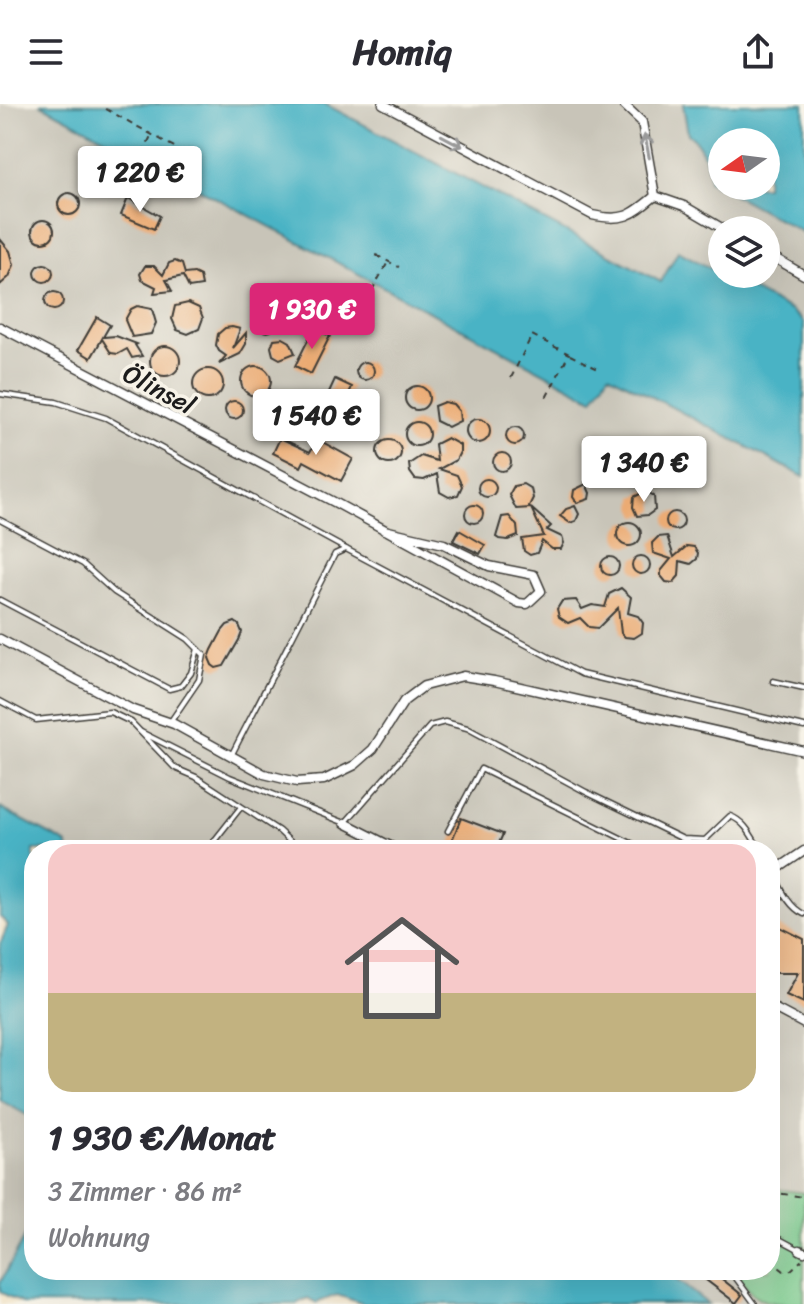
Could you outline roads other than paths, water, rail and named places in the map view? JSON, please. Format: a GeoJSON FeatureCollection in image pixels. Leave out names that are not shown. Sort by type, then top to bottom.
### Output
{"type":"FeatureCollection","features":[{"type":"Feature","properties":{"kind":"street"},"geometry":{"type":"LineString","coordinates":[[383,104],[592,215],[614,220],[640,208],[655,196]]}},
{"type":"Feature","properties":{"kind":"street"},"geometry":{"type":"LineString","coordinates":[[623,104],[642,122],[655,196]]}},
{"type":"Feature","properties":{"kind":"street"},"geometry":{"type":"LineString","coordinates":[[655,196],[684,206],[708,220]]}},
{"type":"Feature","properties":{"kind":"street"},"geometry":{"type":"LineString","coordinates":[[780,261],[804,275]]}},
{"type":"Feature","properties":{"kind":"street","name":"Ölinsel"},"geometry":{"type":"LineString","coordinates":[[0,327],[519,603],[527,604],[541,591],[534,575],[489,566],[444,544],[384,530]]}},
{"type":"Feature","properties":{"kind":"street"},"geometry":{"type":"LineString","coordinates":[[0,639],[133,710],[170,722],[275,778],[308,782],[332,777],[355,765],[373,749],[399,707],[417,690],[432,682],[463,676],[804,751]]}},
{"type":"Feature","properties":{"kind":"street"},"geometry":{"type":"LineString","coordinates":[[345,823],[378,840]]}},
{"type":"Feature","properties":{"kind":"street"},"geometry":{"type":"LineString","coordinates":[[780,866],[804,851]]}},
{"type":"Feature","properties":{"kind":"street"},"geometry":{"type":"LineString","coordinates":[[780,1011],[804,1024]]}},
{"type":"Feature","properties":{"kind":"lane"},"geometry":{"type":"LineString","coordinates":[[0,394],[56,402],[106,418],[581,674],[804,727]]}},
{"type":"Feature","properties":{"kind":"lane"},"geometry":{"type":"LineString","coordinates":[[0,520],[83,564],[114,592],[188,639],[204,655],[199,680],[170,722]]}},
{"type":"Feature","properties":{"kind":"lane"},"geometry":{"type":"LineString","coordinates":[[232,754],[335,554],[346,549]]}},
{"type":"Feature","properties":{"kind":"lane"},"geometry":{"type":"LineString","coordinates":[[0,600],[169,689],[181,686],[191,673],[198,649]]}},
{"type":"Feature","properties":{"kind":"lane"},"geometry":{"type":"LineString","coordinates":[[773,681],[804,688]]}},
{"type":"Feature","properties":{"kind":"lane"},"geometry":{"type":"LineString","coordinates":[[0,701],[36,720],[110,712],[131,722],[175,768],[196,777],[288,840]]}},
{"type":"Feature","properties":{"kind":"lane"},"geometry":{"type":"LineString","coordinates":[[141,732],[230,777],[345,823],[430,726],[445,722],[467,728],[586,792],[683,839],[705,840],[730,816],[745,826],[754,840]]}},
{"type":"Feature","properties":{"kind":"lane"},"geometry":{"type":"LineString","coordinates":[[448,831],[481,769],[625,840]]}},
{"type":"Feature","properties":{"kind":"lane"},"geometry":{"type":"LineString","coordinates":[[215,840],[241,807]]}},
{"type":"Feature","properties":{"kind":"lane"},"geometry":{"type":"LineString","coordinates":[[780,885],[791,903],[804,914]]}},
{"type":"Feature","properties":{"kind":"lane"},"geometry":{"type":"LineString","coordinates":[[780,1239],[803,1252]]}},
{"type":"Feature","properties":{"kind":"lane"},"geometry":{"type":"LineString","coordinates":[[737,1280],[755,1304]]}},
{"type":"Feature","properties":{"kind":"water"},"geometry":{"type":"Polygon","coordinates":[[[40,104],[325,104],[661,282],[678,251],[708,267],[708,288],[748,288],[792,311],[804,323],[804,477],[609,374],[593,399],[40,104]]]}},
{"type":"Feature","properties":{"kind":"water"},"geometry":{"type":"Polygon","coordinates":[[[683,104],[804,104],[804,233],[780,220],[780,216],[773,216],[744,200],[780,200],[780,128],[708,128],[708,168],[697,143],[688,134],[683,104]]]}},
{"type":"Feature","properties":{"kind":"water"},"geometry":{"type":"Polygon","coordinates":[[[0,808],[60,840],[24,840],[24,1113],[0,1100],[0,944],[8,925],[0,917],[0,808]]]}},
{"type":"Feature","properties":{"kind":"water"},"geometry":{"type":"Polygon","coordinates":[[[24,1239],[24,1280],[677,1280],[708,1304],[364,1304],[337,1295],[316,1303],[308,1298],[296,1304],[23,1304],[0,1292],[0,1283],[24,1239]]]}}]}
